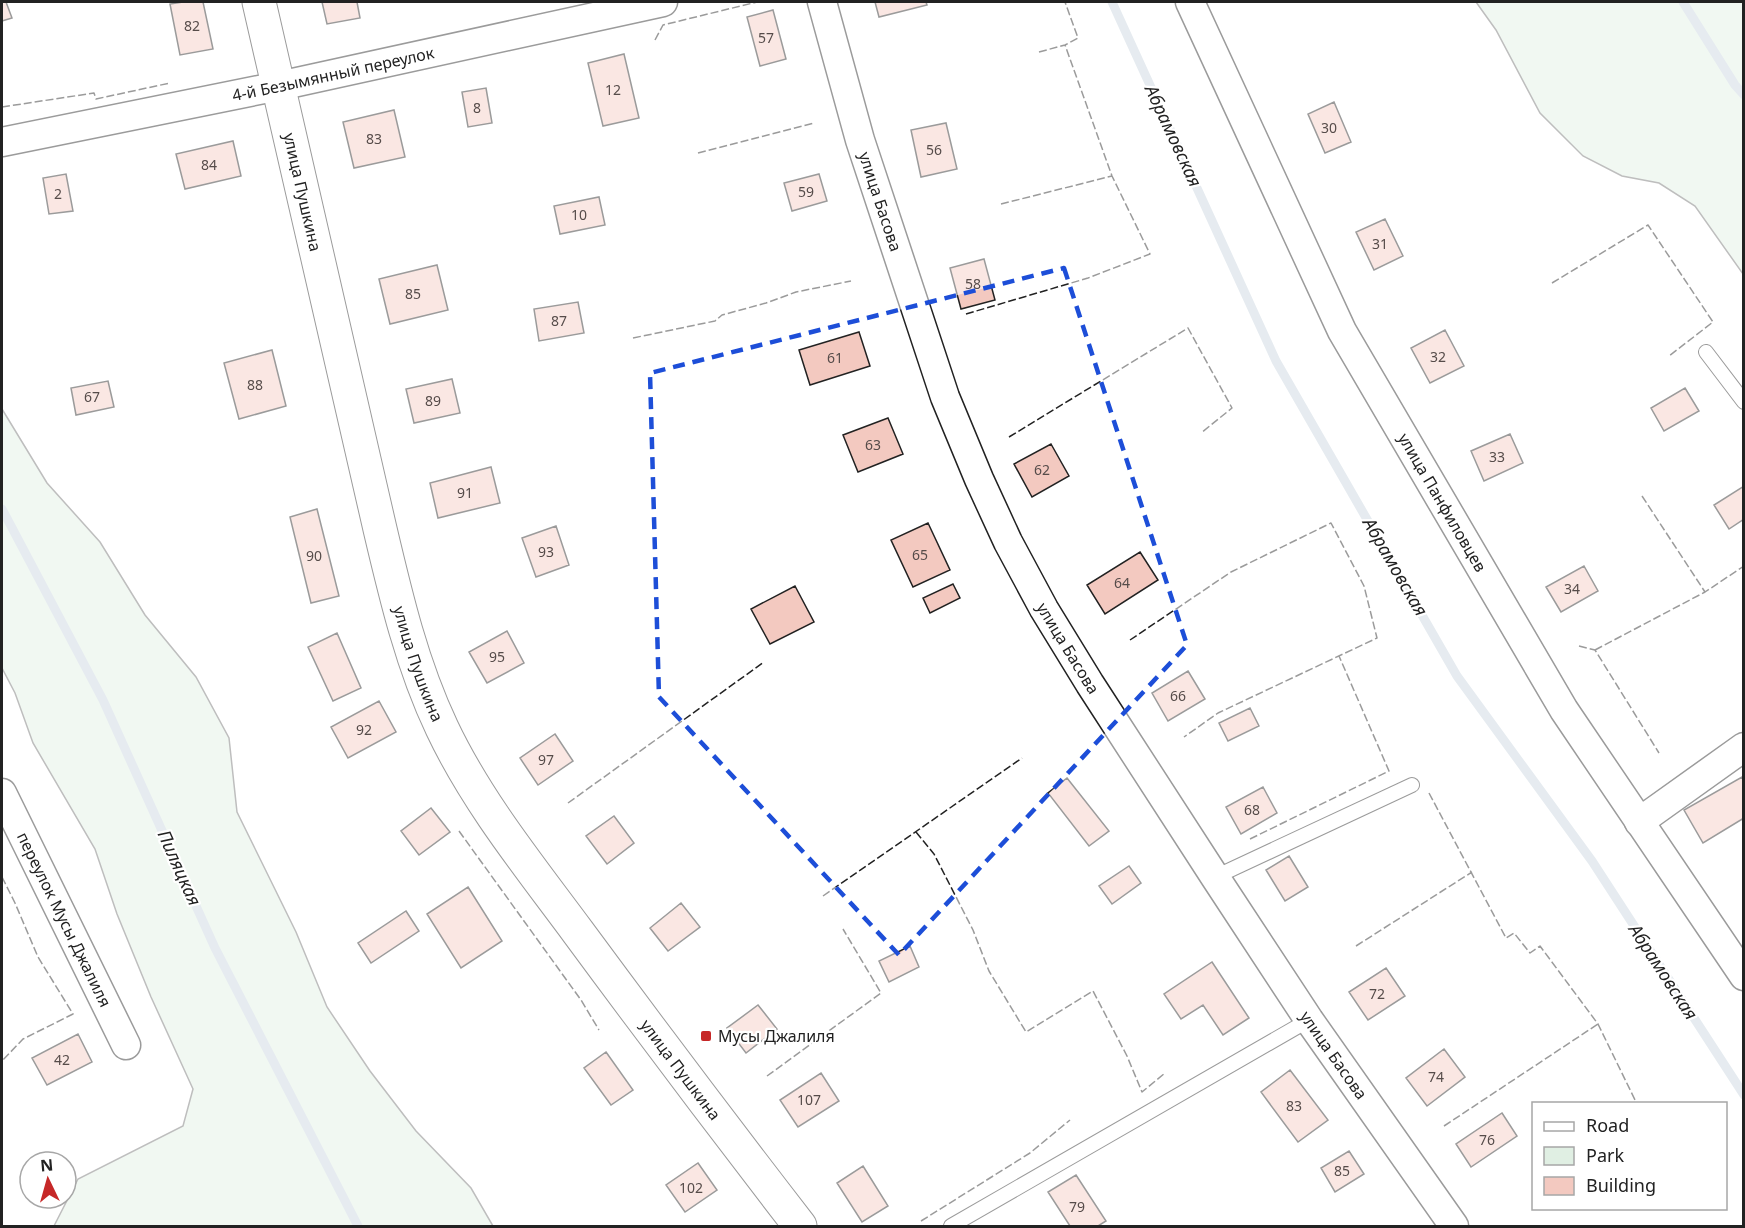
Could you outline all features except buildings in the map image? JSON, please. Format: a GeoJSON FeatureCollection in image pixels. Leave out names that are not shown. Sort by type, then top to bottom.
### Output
{"type":"FeatureCollection","features":[{"type":"Feature","properties":{"kind":"street","name":"улица Пушкина"},"geometry":{"type":"LineString","coordinates":[[259,2],[401,616],[422,683],[443,730],[475,789],[511,841],[800,1227]]}},
{"type":"Feature","properties":{"kind":"street","name":"4-й Безымянный переулок"},"geometry":{"type":"LineString","coordinates":[[2,142],[279,86],[663,2]]}},
{"type":"Feature","properties":{"kind":"street","name":"улица Басова"},"geometry":{"type":"LineString","coordinates":[[822,2],[860,140],[945,397],[1008,542],[1044,609],[1090,684],[1215,877],[1309,1020],[1454,1227]]}},
{"type":"Feature","properties":{"kind":"street","name":"улица Панфиловцев"},"geometry":{"type":"LineString","coordinates":[[1190,2],[1342,331],[1564,710],[1743,976]]}},
{"type":"Feature","properties":{"kind":"street"},"geometry":{"type":"LineString","coordinates":[[1639,822],[1743,747]]}},
{"type":"Feature","properties":{"kind":"street","name":"переулок Мусы Джалиля"},"geometry":{"type":"LineString","coordinates":[[2,793],[126,1045]]}},
{"type":"Feature","properties":{"kind":"lane"},"geometry":{"type":"LineString","coordinates":[[1706,352],[1743,402]]}},
{"type":"Feature","properties":{"kind":"lane"},"geometry":{"type":"LineString","coordinates":[[1215,877],[1412,785]]}},
{"type":"Feature","properties":{"kind":"lane"},"geometry":{"type":"LineString","coordinates":[[951,1227],[1309,1020]]}},
{"type":"Feature","properties":{"kind":"highlighted area"},"geometry":{"type":"Polygon","coordinates":[[[1064,268],[1187,645],[899,955],[659,697],[650,373],[1064,268]]]}},
{"type":"Feature","properties":{"kind":"green space"},"geometry":{"type":"Polygon","coordinates":[[[1476,2],[1743,2],[1743,274],[1695,206],[1659,183],[1622,176],[1583,156],[1540,113],[1496,30],[1476,2]]]}},
{"type":"Feature","properties":{"kind":"green space"},"geometry":{"type":"Polygon","coordinates":[[[2,409],[47,483],[100,542],[145,615],[196,677],[229,738],[237,812],[296,932],[327,1007],[370,1071],[416,1131],[471,1188],[493,1226],[54,1226],[62,1210],[78,1210],[78,1179],[183,1126],[193,1089],[151,997],[117,914],[95,849],[33,743],[15,693],[2,668],[2,409]]]}},
{"type":"Feature","properties":{"kind":"waterway","name":"Абрамовская"},"geometry":{"type":"LineString","coordinates":[[1112,2],[1276,361],[1457,676],[1592,861],[1744,1095]]}},
{"type":"Feature","properties":{"kind":"waterway"},"geometry":{"type":"LineString","coordinates":[[1683,2],[1735,85],[1744,95]]}},
{"type":"Feature","properties":{"kind":"waterway","name":"Пиляцкая"},"geometry":{"type":"LineString","coordinates":[[2,509],[103,700],[215,948],[358,1226]]}},
{"type":"Feature","properties":{"kind":"fence"},"geometry":{"type":"LineString","coordinates":[[655,40],[663,25],[757,2]]}},
{"type":"Feature","properties":{"kind":"fence"},"geometry":{"type":"LineString","coordinates":[[1039,52],[1065,45],[1078,38],[1065,2]]}},
{"type":"Feature","properties":{"kind":"fence"},"geometry":{"type":"LineString","coordinates":[[966,314],[1088,278],[1150,254],[1112,176],[1065,45]]}},
{"type":"Feature","properties":{"kind":"fence"},"geometry":{"type":"LineString","coordinates":[[2,107],[94,93],[96,99],[170,83]]}},
{"type":"Feature","properties":{"kind":"fence"},"geometry":{"type":"LineString","coordinates":[[698,153],[814,123]]}},
{"type":"Feature","properties":{"kind":"fence"},"geometry":{"type":"LineString","coordinates":[[1001,204],[1112,176]]}},
{"type":"Feature","properties":{"kind":"fence"},"geometry":{"type":"LineString","coordinates":[[1552,283],[1648,225],[1713,322],[1669,356]]}},
{"type":"Feature","properties":{"kind":"fence"},"geometry":{"type":"LineString","coordinates":[[633,338],[715,321],[722,315],[796,292],[851,281]]}},
{"type":"Feature","properties":{"kind":"fence"},"geometry":{"type":"LineString","coordinates":[[1009,437],[1188,328],[1232,408],[1201,433]]}},
{"type":"Feature","properties":{"kind":"fence"},"geometry":{"type":"LineString","coordinates":[[1642,496],[1705,592]]}},
{"type":"Feature","properties":{"kind":"fence"},"geometry":{"type":"LineString","coordinates":[[1130,640],[1231,572],[1331,523],[1364,586],[1377,638],[1218,713],[1184,737]]}},
{"type":"Feature","properties":{"kind":"fence"},"geometry":{"type":"LineString","coordinates":[[1595,650],[1705,592],[1744,566]]}},
{"type":"Feature","properties":{"kind":"fence"},"geometry":{"type":"LineString","coordinates":[[1579,646],[1595,650],[1659,753]]}},
{"type":"Feature","properties":{"kind":"fence"},"geometry":{"type":"LineString","coordinates":[[1250,839],[1389,771],[1339,656]]}},
{"type":"Feature","properties":{"kind":"fence"},"geometry":{"type":"LineString","coordinates":[[568,803],[764,662]]}},
{"type":"Feature","properties":{"kind":"fence"},"geometry":{"type":"LineString","coordinates":[[823,896],[1022,758]]}},
{"type":"Feature","properties":{"kind":"fence"},"geometry":{"type":"LineString","coordinates":[[1429,793],[1506,938],[1514,933],[1530,953],[1540,946],[1598,1024],[1636,1102]]}},
{"type":"Feature","properties":{"kind":"fence"},"geometry":{"type":"LineString","coordinates":[[459,831],[581,1000],[599,1030]]}},
{"type":"Feature","properties":{"kind":"fence"},"geometry":{"type":"LineString","coordinates":[[916,832],[934,854],[973,930],[989,971],[1026,1032],[1093,991],[1127,1056],[1142,1092],[1165,1073]]}},
{"type":"Feature","properties":{"kind":"fence"},"geometry":{"type":"LineString","coordinates":[[1356,946],[1472,872]]}},
{"type":"Feature","properties":{"kind":"fence"},"geometry":{"type":"LineString","coordinates":[[2,877],[38,957],[73,1014],[23,1039],[2,1061]]}},
{"type":"Feature","properties":{"kind":"fence"},"geometry":{"type":"LineString","coordinates":[[767,1076],[881,993],[843,929]]}},
{"type":"Feature","properties":{"kind":"fence"},"geometry":{"type":"LineString","coordinates":[[1444,1126],[1598,1024]]}},
{"type":"Feature","properties":{"kind":"fence"},"geometry":{"type":"LineString","coordinates":[[921,1221],[1030,1153],[1070,1120]]}},
{"type":"Feature","properties":{"kind":"place","name":"Мусы Джалиля"},"geometry":{"type":"Point","coordinates":[706,1036]}}]}
